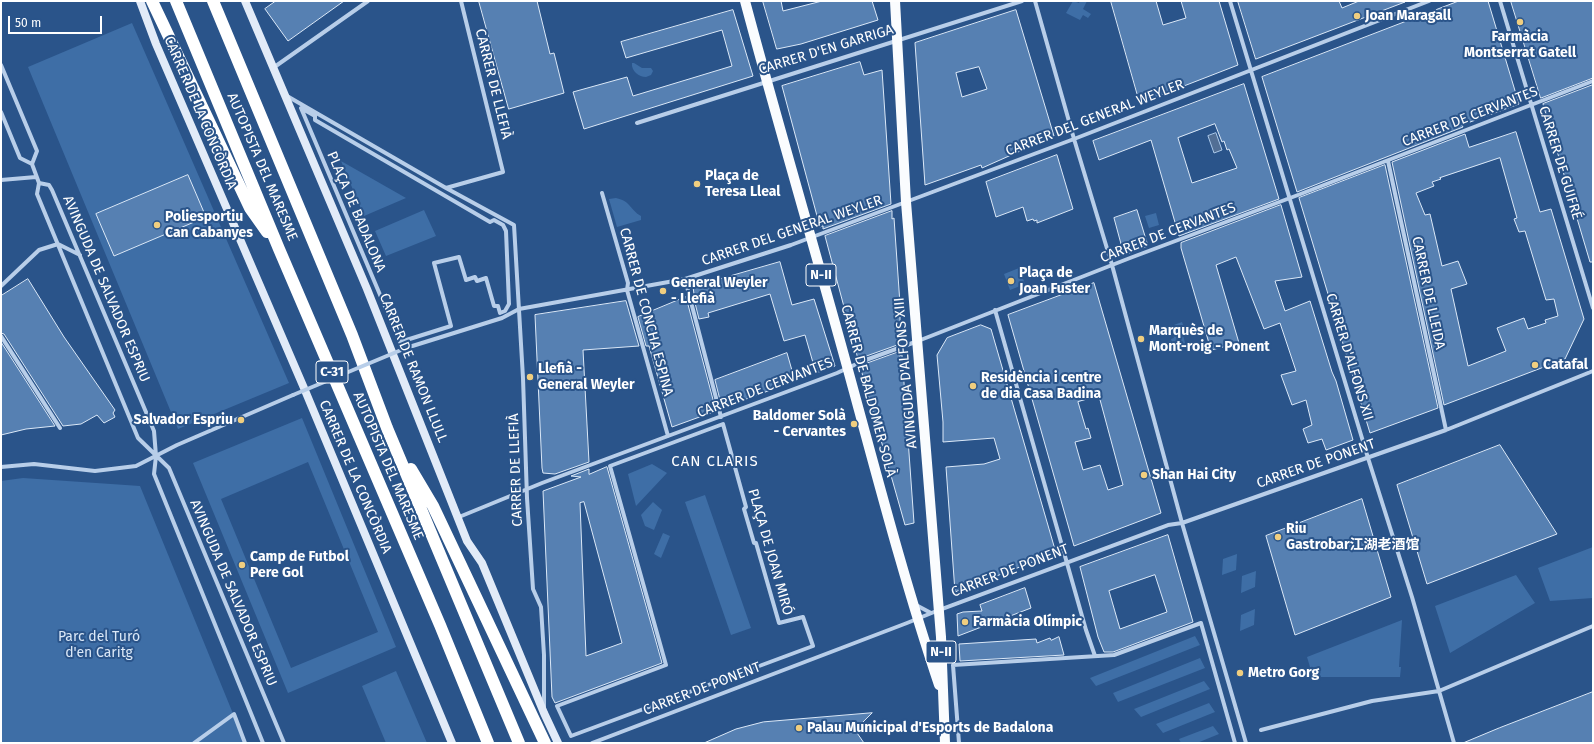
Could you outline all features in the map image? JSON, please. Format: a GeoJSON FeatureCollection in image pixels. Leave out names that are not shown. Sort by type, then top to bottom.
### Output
{"type":"FeatureCollection","features":[{"type":"Feature","properties":{"kind":"highway"},"geometry":{"type":"LineString","coordinates":[[152,1],[250,208],[279,249]]}},
{"type":"Feature","properties":{"kind":"highway","name":"AUTOPISTA DEL MARESME"},"geometry":{"type":"LineString","coordinates":[[176,1],[488,743]]}},
{"type":"Feature","properties":{"kind":"highway","name":"AUTOPISTA DEL MARESME"},"geometry":{"type":"LineString","coordinates":[[213,1],[352,335],[387,428],[519,743]]}},
{"type":"Feature","properties":{"kind":"highway"},"geometry":{"type":"LineString","coordinates":[[387,428],[433,506],[545,743]]}},
{"type":"Feature","properties":{"kind":"main road","name":"CARRER DE BALDOMER SOLÀ"},"geometry":{"type":"LineString","coordinates":[[745,1],[766,81],[912,600],[942,694]]}},
{"type":"Feature","properties":{"kind":"main road","name":"AVINGUDA D'ALFONS XIII"},"geometry":{"type":"LineString","coordinates":[[895,1],[906,202],[918,341],[935,611],[941,637],[945,743]]}},
{"type":"Feature","properties":{"kind":"street","name":"CARRER DE LA CONCÒRDIA"},"geometry":{"type":"LineString","coordinates":[[140,1],[452,743]]}},
{"type":"Feature","properties":{"kind":"street","name":"CARRER DE RAMON LLULL"},"geometry":{"type":"LineString","coordinates":[[245,1],[367,290],[468,541],[482,563],[544,713],[558,743]]}},
{"type":"Feature","properties":{"kind":"street"},"geometry":{"type":"LineString","coordinates":[[273,68],[368,1]]}},
{"type":"Feature","properties":{"kind":"street","name":"CARRER DE LLEFIÀ"},"geometry":{"type":"LineString","coordinates":[[446,188],[503,172],[462,1]]}},
{"type":"Feature","properties":{"kind":"street","name":"CARRER D'EN GARRIGA"},"geometry":{"type":"LineString","coordinates":[[636,123],[1022,1]]}},
{"type":"Feature","properties":{"kind":"street"},"geometry":{"type":"LineString","coordinates":[[1035,1],[1112,265],[1182,523],[1246,743]]}},
{"type":"Feature","properties":{"kind":"street","name":"CARRER D'ALFONS XII"},"geometry":{"type":"LineString","coordinates":[[1230,1],[1368,458],[1412,597],[1454,743]]}},
{"type":"Feature","properties":{"kind":"street","name":"CARRER DEL GENERAL WEYLER"},"geometry":{"type":"LineString","coordinates":[[1,467],[34,464],[95,470],[136,466],[177,445],[406,348],[502,318],[519,310],[685,279],[810,237],[1074,139],[1429,1]]}},
{"type":"Feature","properties":{"kind":"street","name":"CARRER DE GUIFRÉ"},"geometry":{"type":"LineString","coordinates":[[1500,1],[1593,308]]}},
{"type":"Feature","properties":{"kind":"street","name":"AVINGUDA DE SALVADOR ESPRIU"},"geometry":{"type":"LineString","coordinates":[[1,65],[37,151],[32,164],[39,183],[37,194],[138,438],[169,468],[284,743]]}},
{"type":"Feature","properties":{"kind":"street","name":"CARRER DE CERVANTES"},"geometry":{"type":"LineString","coordinates":[[459,517],[1593,81]]}},
{"type":"Feature","properties":{"kind":"street","name":"PLAÇA DE BADALONA"},"geometry":{"type":"LineString","coordinates":[[285,95],[446,188],[514,225]]}},
{"type":"Feature","properties":{"kind":"street","name":"PLAÇA DE BADALONA"},"geometry":{"type":"LineString","coordinates":[[301,108],[315,116],[315,120],[328,128],[490,222],[494,220],[503,225],[506,232],[509,304],[505,311],[500,313],[498,306],[494,306],[486,278],[477,281],[475,277],[466,280],[459,257],[434,263],[451,326],[400,342],[301,108]]}},
{"type":"Feature","properties":{"kind":"street"},"geometry":{"type":"LineString","coordinates":[[1,112],[20,158],[32,164]]}},
{"type":"Feature","properties":{"kind":"street","name":"CARRER DE LLEIDA"},"geometry":{"type":"LineString","coordinates":[[1388,161],[1446,430]]}},
{"type":"Feature","properties":{"kind":"street"},"geometry":{"type":"LineString","coordinates":[[1,180],[36,177]]}},
{"type":"Feature","properties":{"kind":"street","name":"AVINGUDA DE SALVADOR ESPRIU"},"geometry":{"type":"LineString","coordinates":[[39,183],[49,185],[154,431],[156,456],[154,474],[263,743]]}},
{"type":"Feature","properties":{"kind":"street","name":"CARRER DE CONCHA ESPINA"},"geometry":{"type":"LineString","coordinates":[[602,193],[628,283],[627,290],[668,436]]}},
{"type":"Feature","properties":{"kind":"street","name":"CARRER DE LLEFIÀ"},"geometry":{"type":"LineString","coordinates":[[514,225],[533,589],[541,607],[544,655],[544,713]]}},
{"type":"Feature","properties":{"kind":"street"},"geometry":{"type":"LineString","coordinates":[[1,286],[40,250],[58,244],[80,255]]}},
{"type":"Feature","properties":{"kind":"street"},"geometry":{"type":"LineString","coordinates":[[685,279],[721,417]]}},
{"type":"Feature","properties":{"kind":"street"},"geometry":{"type":"LineString","coordinates":[[995,310],[1086,630],[1095,656]]}},
{"type":"Feature","properties":{"kind":"street"},"geometry":{"type":"LineString","coordinates":[[1,336],[60,428]]}},
{"type":"Feature","properties":{"kind":"street","name":"CARRER DE PONENT"},"geometry":{"type":"LineString","coordinates":[[592,743],[918,619],[935,611],[1168,525],[1182,523],[1446,430],[1593,371]]}},
{"type":"Feature","properties":{"kind":"street","name":"PLAÇA DE JOAN MIRÓ"},"geometry":{"type":"LineString","coordinates":[[723,424],[746,507],[744,509],[754,543],[756,543],[779,623],[803,617],[813,646],[571,736],[557,706],[666,665],[610,466],[723,424]]}},
{"type":"Feature","properties":{"kind":"street"},"geometry":{"type":"LineString","coordinates":[[912,600],[917,606],[935,611]]}},
{"type":"Feature","properties":{"kind":"street"},"geometry":{"type":"LineString","coordinates":[[959,743],[953,665],[1114,655],[1200,623],[1235,743]]}},
{"type":"Feature","properties":{"kind":"street"},"geometry":{"type":"LineString","coordinates":[[1261,730],[1372,701],[1439,691],[1593,626]]}},
{"type":"Feature","properties":{"kind":"street"},"geometry":{"type":"LineString","coordinates":[[194,743],[234,714],[245,743]]}},
{"type":"Feature","properties":{"kind":"green space"},"geometry":{"type":"Polygon","coordinates":[[[1073,1],[1079,3],[1080,1],[1087,1],[1083,9],[1091,14],[1088,18],[1083,15],[1080,20],[1066,13],[1073,1]]]}},
{"type":"Feature","properties":{"kind":"green space","name":"Poliesportiu Can Cabanyes"},"geometry":{"type":"Polygon","coordinates":[[[132,23],[289,383],[178,429],[28,67],[132,23]]]}},
{"type":"Feature","properties":{"kind":"green space"},"geometry":{"type":"Polygon","coordinates":[[[632,63],[642,68],[651,68],[653,71],[651,75],[643,77],[638,75],[633,69],[632,63]]]}},
{"type":"Feature","properties":{"kind":"green space"},"geometry":{"type":"Polygon","coordinates":[[[341,161],[406,198],[364,216],[341,161]]]}},
{"type":"Feature","properties":{"kind":"green space"},"geometry":{"type":"Polygon","coordinates":[[[616,198],[628,203],[637,214],[641,216],[641,220],[617,227],[609,199],[616,198]]]}},
{"type":"Feature","properties":{"kind":"green space"},"geometry":{"type":"Polygon","coordinates":[[[424,210],[436,236],[386,256],[375,231],[424,210]]]}},
{"type":"Feature","properties":{"kind":"green space"},"geometry":{"type":"Polygon","coordinates":[[[1156,213],[1159,225],[1149,228],[1145,216],[1156,213]]]}},
{"type":"Feature","properties":{"kind":"green space"},"geometry":{"type":"Polygon","coordinates":[[[1019,268],[1025,284],[1010,290],[1004,274],[1019,268]]]}},
{"type":"Feature","properties":{"kind":"green space"},"geometry":{"type":"Polygon","coordinates":[[[1182,322],[1186,334],[1183,335],[1186,347],[1175,352],[1171,339],[1174,338],[1171,326],[1182,322]]]}},
{"type":"Feature","properties":{"kind":"green space","name":"Camp de Futbol Pere Gol"},"geometry":{"type":"Polygon","coordinates":[[[302,418],[396,647],[288,693],[193,463],[302,418]],[[308,462],[221,499],[291,668],[378,632],[308,462]]]}},
{"type":"Feature","properties":{"kind":"green space"},"geometry":{"type":"Polygon","coordinates":[[[652,464],[667,473],[636,506],[628,474],[652,464]]]}},
{"type":"Feature","properties":{"kind":"green space","name":"Parc del Turó d'en Caritg"},"geometry":{"type":"Polygon","coordinates":[[[23,478],[140,486],[245,743],[1,743],[1,481],[23,478]]]}},
{"type":"Feature","properties":{"kind":"green space"},"geometry":{"type":"Polygon","coordinates":[[[705,495],[751,628],[731,635],[685,502],[705,495]]]}},
{"type":"Feature","properties":{"kind":"green space"},"geometry":{"type":"Polygon","coordinates":[[[653,502],[662,510],[654,530],[645,526],[641,515],[653,502]]]}},
{"type":"Feature","properties":{"kind":"green space"},"geometry":{"type":"Polygon","coordinates":[[[663,533],[670,536],[661,558],[654,554],[663,533]]]}},
{"type":"Feature","properties":{"kind":"green space"},"geometry":{"type":"Polygon","coordinates":[[[1593,547],[1593,598],[1550,601],[1538,568],[1593,547]]]}},
{"type":"Feature","properties":{"kind":"green space"},"geometry":{"type":"Polygon","coordinates":[[[1237,554],[1236,570],[1222,575],[1223,559],[1237,554]]]}},
{"type":"Feature","properties":{"kind":"green space"},"geometry":{"type":"Polygon","coordinates":[[[1256,571],[1255,587],[1241,593],[1242,576],[1256,571]]]}},
{"type":"Feature","properties":{"kind":"green space"},"geometry":{"type":"Polygon","coordinates":[[[1516,575],[1535,603],[1450,653],[1435,606],[1516,575]]]}},
{"type":"Feature","properties":{"kind":"green space"},"geometry":{"type":"Polygon","coordinates":[[[1255,609],[1254,625],[1240,631],[1241,615],[1255,609]]]}},
{"type":"Feature","properties":{"kind":"green space"},"geometry":{"type":"Polygon","coordinates":[[[1402,620],[1399,667],[1401,667],[1400,677],[1313,677],[1307,657],[1402,620]]]}},
{"type":"Feature","properties":{"kind":"green space"},"geometry":{"type":"Polygon","coordinates":[[[1195,636],[1200,645],[1096,686],[1090,678],[1195,636]]]}},
{"type":"Feature","properties":{"kind":"green space"},"geometry":{"type":"Polygon","coordinates":[[[1200,658],[1205,668],[1118,702],[1113,693],[1200,658]]]}},
{"type":"Feature","properties":{"kind":"green space"},"geometry":{"type":"Polygon","coordinates":[[[396,671],[427,743],[386,743],[362,686],[396,671]]]}},
{"type":"Feature","properties":{"kind":"green space"},"geometry":{"type":"Polygon","coordinates":[[[1204,681],[1210,689],[1141,717],[1134,709],[1204,681]]]}},
{"type":"Feature","properties":{"kind":"green space"},"geometry":{"type":"Polygon","coordinates":[[[1209,703],[1215,712],[1163,733],[1156,724],[1209,703]]]}},
{"type":"Feature","properties":{"kind":"green space"},"geometry":{"type":"Polygon","coordinates":[[[1213,726],[1219,734],[1197,743],[1181,743],[1179,739],[1213,726]]]}},
{"type":"Feature","properties":{"kind":"shaded area"},"geometry":{"type":"Polygon","coordinates":[[[1216,133],[1222,150],[1214,153],[1208,136],[1216,133]]]}},
{"type":"Feature","properties":{"kind":"building"},"geometry":{"type":"Polygon","coordinates":[[[276,1],[344,1],[288,41],[265,9],[276,1]]]}},
{"type":"Feature","properties":{"kind":"building"},"geometry":{"type":"Polygon","coordinates":[[[479,1],[537,1],[550,54],[554,53],[564,93],[509,109],[479,1]]]}},
{"type":"Feature","properties":{"kind":"building"},"geometry":{"type":"Polygon","coordinates":[[[763,1],[781,1],[783,11],[822,1],[872,1],[878,20],[801,44],[777,49],[763,1]]]}},
{"type":"Feature","properties":{"kind":"building"},"geometry":{"type":"Polygon","coordinates":[[[1111,1],[1156,1],[1163,25],[1186,18],[1181,1],[1219,1],[1238,65],[1140,103],[1111,1]]]}},
{"type":"Feature","properties":{"kind":"building"},"geometry":{"type":"Polygon","coordinates":[[[1238,1],[1339,1],[1342,8],[1359,1],[1405,2],[1256,59],[1238,1]]]}},
{"type":"Feature","properties":{"kind":"building"},"geometry":{"type":"Polygon","coordinates":[[[1459,1],[1488,1],[1519,104],[1462,125],[1463,127],[1297,192],[1262,77],[1459,1]]]}},
{"type":"Feature","properties":{"kind":"building"},"geometry":{"type":"Polygon","coordinates":[[[1511,1],[1593,1],[1593,78],[1541,98],[1511,1]]]}},
{"type":"Feature","properties":{"kind":"building"},"geometry":{"type":"Polygon","coordinates":[[[733,10],[753,76],[584,129],[573,92],[627,77],[633,96],[732,66],[722,30],[626,58],[621,42],[733,10]]]}},
{"type":"Feature","properties":{"kind":"building"},"geometry":{"type":"Polygon","coordinates":[[[1016,10],[1054,136],[982,168],[981,165],[925,185],[915,43],[1016,10]],[[979,67],[956,73],[962,97],[987,89],[979,67]]]}},
{"type":"Feature","properties":{"kind":"building"},"geometry":{"type":"Polygon","coordinates":[[[860,62],[864,75],[882,70],[891,204],[823,229],[823,226],[820,227],[782,86],[860,62]]]}},
{"type":"Feature","properties":{"kind":"building"},"geometry":{"type":"Polygon","coordinates":[[[1244,84],[1279,199],[1179,236],[1151,140],[1099,160],[1093,141],[1244,84]],[[1215,124],[1178,138],[1192,183],[1237,168],[1229,149],[1227,150],[1224,141],[1222,142],[1215,124]]]}},
{"type":"Feature","properties":{"kind":"building"},"geometry":{"type":"Polygon","coordinates":[[[1593,85],[1593,262],[1590,262],[1543,104],[1593,85]]]}},
{"type":"Feature","properties":{"kind":"building"},"geometry":{"type":"Polygon","coordinates":[[[1516,132],[1540,212],[1551,209],[1584,319],[1565,359],[1444,405],[1392,162],[1465,134],[1469,147],[1516,132]],[[1500,158],[1440,178],[1441,179],[1432,182],[1434,186],[1416,193],[1425,215],[1430,214],[1442,266],[1458,261],[1467,284],[1451,289],[1468,366],[1506,351],[1497,328],[1524,318],[1528,329],[1546,323],[1545,320],[1558,316],[1554,299],[1546,300],[1525,231],[1519,232],[1514,219],[1517,218],[1500,158]]]}},
{"type":"Feature","properties":{"kind":"building"},"geometry":{"type":"Polygon","coordinates":[[[1057,155],[1073,209],[1037,223],[1037,220],[1034,221],[1033,219],[1027,221],[1023,207],[996,217],[986,182],[1057,155]]]}},
{"type":"Feature","properties":{"kind":"building"},"geometry":{"type":"Polygon","coordinates":[[[1385,165],[1438,408],[1370,433],[1299,198],[1385,165]]]}},
{"type":"Feature","properties":{"kind":"building"},"geometry":{"type":"Polygon","coordinates":[[[188,175],[206,217],[114,256],[96,214],[188,175]]]}},
{"type":"Feature","properties":{"kind":"building"},"geometry":{"type":"Polygon","coordinates":[[[1281,205],[1302,277],[1275,281],[1285,311],[1310,301],[1353,440],[1326,450],[1322,439],[1308,443],[1303,429],[1312,425],[1306,400],[1292,405],[1281,375],[1296,371],[1280,323],[1264,329],[1236,257],[1216,265],[1239,343],[1211,350],[1181,248],[1181,243],[1281,205]]]}},
{"type":"Feature","properties":{"kind":"building"},"geometry":{"type":"Polygon","coordinates":[[[1137,210],[1148,246],[1124,255],[1114,218],[1137,210]]]}},
{"type":"Feature","properties":{"kind":"building"},"geometry":{"type":"Polygon","coordinates":[[[892,211],[892,219],[894,218],[900,304],[900,344],[858,359],[825,236],[892,211]]]}},
{"type":"Feature","properties":{"kind":"building"},"geometry":{"type":"Polygon","coordinates":[[[780,262],[792,305],[814,299],[835,366],[816,373],[805,335],[784,341],[770,294],[708,313],[709,317],[699,319],[693,295],[693,287],[780,262]]]}},
{"type":"Feature","properties":{"kind":"building"},"geometry":{"type":"Polygon","coordinates":[[[28,279],[64,337],[115,410],[113,413],[115,417],[104,423],[97,415],[81,424],[63,426],[4,334],[1,333],[1,296],[28,279]]]}},
{"type":"Feature","properties":{"kind":"building"},"geometry":{"type":"Polygon","coordinates":[[[1094,283],[1161,513],[1074,546],[1008,315],[1094,283]],[[1099,396],[1078,402],[1086,429],[1088,428],[1091,438],[1075,442],[1083,470],[1100,465],[1108,490],[1123,485],[1099,396]]]}},
{"type":"Feature","properties":{"kind":"building"},"geometry":{"type":"Polygon","coordinates":[[[686,297],[716,411],[672,427],[649,346],[646,346],[638,317],[686,297]]]}},
{"type":"Feature","properties":{"kind":"building"},"geometry":{"type":"Polygon","coordinates":[[[626,301],[639,346],[583,350],[589,462],[555,474],[543,473],[535,315],[626,301]]]}},
{"type":"Feature","properties":{"kind":"building"},"geometry":{"type":"Polygon","coordinates":[[[981,325],[991,329],[1056,553],[955,592],[946,467],[984,464],[1000,459],[994,438],[943,442],[943,422],[937,355],[947,338],[981,325]]]}},
{"type":"Feature","properties":{"kind":"building"},"geometry":{"type":"Polygon","coordinates":[[[1,342],[55,426],[26,429],[1,435],[1,342]]]}},
{"type":"Feature","properties":{"kind":"building"},"geometry":{"type":"Polygon","coordinates":[[[899,352],[899,356],[902,355],[914,523],[905,525],[860,366],[899,352]]]}},
{"type":"Feature","properties":{"kind":"building"},"geometry":{"type":"Polygon","coordinates":[[[787,353],[795,381],[722,408],[715,380],[787,353]]]}},
{"type":"Feature","properties":{"kind":"building"},"geometry":{"type":"Polygon","coordinates":[[[1500,445],[1557,534],[1427,584],[1397,485],[1500,445]]]}},
{"type":"Feature","properties":{"kind":"building"},"geometry":{"type":"Polygon","coordinates":[[[607,467],[662,663],[555,703],[552,697],[543,491],[581,477],[571,476],[589,469],[589,474],[607,467]],[[584,502],[580,503],[586,656],[622,643],[584,502]]]}},
{"type":"Feature","properties":{"kind":"building"},"geometry":{"type":"Polygon","coordinates":[[[1362,499],[1391,597],[1295,635],[1266,536],[1362,499]]]}},
{"type":"Feature","properties":{"kind":"building"},"geometry":{"type":"Polygon","coordinates":[[[1168,535],[1193,622],[1113,652],[1104,652],[1098,637],[1080,567],[1168,535]],[[1155,575],[1109,591],[1120,629],[1167,612],[1155,575]]]}},
{"type":"Feature","properties":{"kind":"building"},"geometry":{"type":"Polygon","coordinates":[[[1025,588],[1031,608],[958,636],[957,614],[963,612],[982,611],[980,605],[1025,588]]]}},
{"type":"Feature","properties":{"kind":"building"},"geometry":{"type":"Polygon","coordinates":[[[1059,637],[1064,655],[960,661],[959,644],[1036,639],[1037,643],[1050,638],[1051,640],[1059,637]]]}},
{"type":"Feature","properties":{"kind":"building"},"geometry":{"type":"Polygon","coordinates":[[[1593,692],[1593,743],[1463,743],[1499,728],[1593,692]]]}},
{"type":"Feature","properties":{"kind":"building","name":"Palau Municipal d'Esports de Badalona"},"geometry":{"type":"Polygon","coordinates":[[[872,713],[855,730],[864,743],[704,743],[736,729],[763,722],[872,713]]]}},
{"type":"Feature","properties":{"kind":"place","name":"Joan Maragall"},"geometry":{"type":"Point","coordinates":[1357,16]}},
{"type":"Feature","properties":{"kind":"place","name":"Farmàcia Montserrat Gatell"},"geometry":{"type":"Point","coordinates":[1520,22]}},
{"type":"Feature","properties":{"kind":"place","name":"Plaça de Teresa Lleal"},"geometry":{"type":"Point","coordinates":[697,184]}},
{"type":"Feature","properties":{"kind":"place","name":"Poliesportiu Can Cabanyes"},"geometry":{"type":"Point","coordinates":[157,225]}},
{"type":"Feature","properties":{"kind":"place","name":"Plaça de Joan Fuster"},"geometry":{"type":"Point","coordinates":[1011,281]}},
{"type":"Feature","properties":{"kind":"place","name":"General Weyler - Llefià"},"geometry":{"type":"Point","coordinates":[663,291]}},
{"type":"Feature","properties":{"kind":"place","name":"Marquès de Mont-roig - Ponent"},"geometry":{"type":"Point","coordinates":[1141,339]}},
{"type":"Feature","properties":{"kind":"place","name":"Catafal"},"geometry":{"type":"Point","coordinates":[1535,365]}},
{"type":"Feature","properties":{"kind":"place","name":"Llefià - General Weyler"},"geometry":{"type":"Point","coordinates":[530,377]}},
{"type":"Feature","properties":{"kind":"place","name":"Residència i centre de dia Casa Badina"},"geometry":{"type":"Point","coordinates":[973,386]}},
{"type":"Feature","properties":{"kind":"place","name":"Salvador Espriu"},"geometry":{"type":"Point","coordinates":[241,420]}},
{"type":"Feature","properties":{"kind":"place","name":"Baldomer Solà - Cervantes"},"geometry":{"type":"Point","coordinates":[854,424]}},
{"type":"Feature","properties":{"kind":"place","name":"Shan Hai City"},"geometry":{"type":"Point","coordinates":[1144,475]}},
{"type":"Feature","properties":{"kind":"place","name":"Riu Gastrobar江湖老酒馆"},"geometry":{"type":"Point","coordinates":[1278,537]}},
{"type":"Feature","properties":{"kind":"place","name":"Camp de Futbol Pere Gol"},"geometry":{"type":"Point","coordinates":[242,565]}},
{"type":"Feature","properties":{"kind":"place","name":"Farmàcia Olímpic"},"geometry":{"type":"Point","coordinates":[965,622]}},
{"type":"Feature","properties":{"kind":"place","name":"Metro Gorg"},"geometry":{"type":"Point","coordinates":[1240,673]}},
{"type":"Feature","properties":{"kind":"place","name":"Palau Municipal d'Esports de Badalona"},"geometry":{"type":"Point","coordinates":[799,728]}},
{"type":"Feature","properties":{"kind":"district","name":"CAN CLARIS"},"geometry":{"type":"Point","coordinates":[715,462]}}]}
